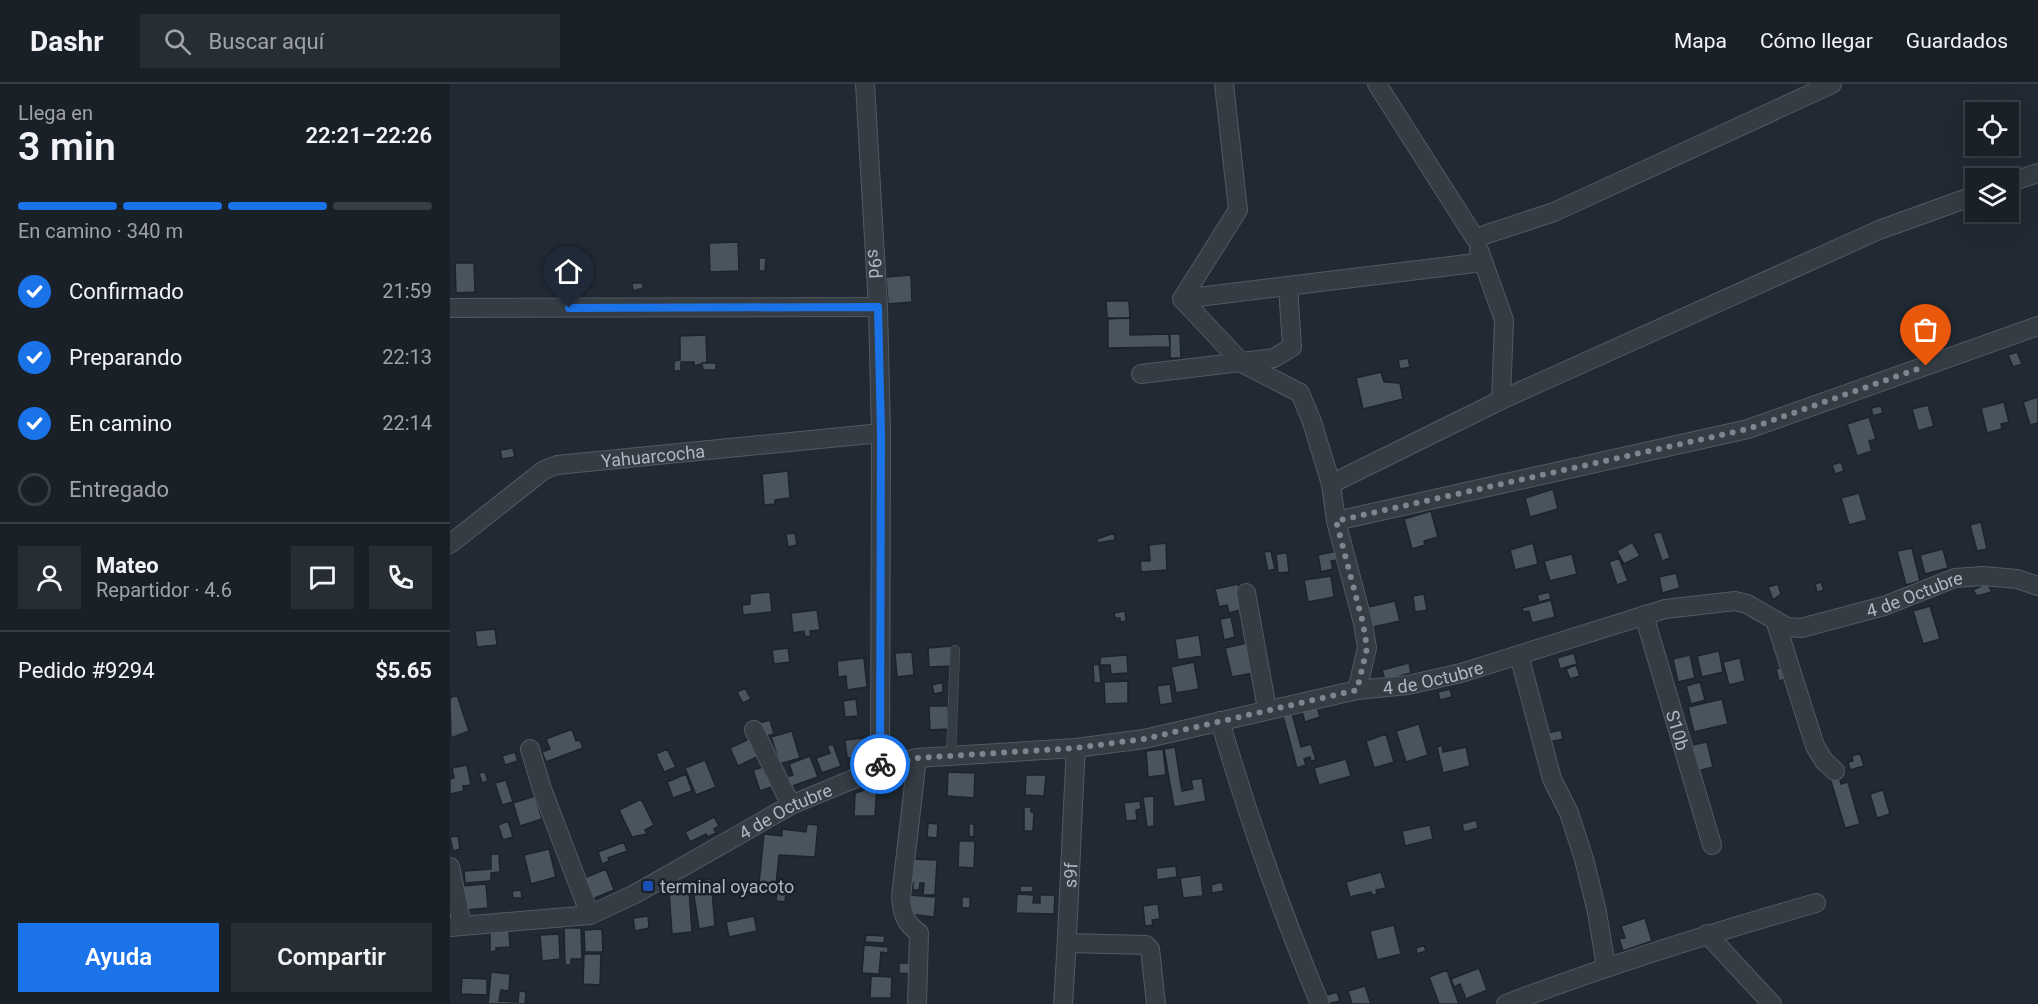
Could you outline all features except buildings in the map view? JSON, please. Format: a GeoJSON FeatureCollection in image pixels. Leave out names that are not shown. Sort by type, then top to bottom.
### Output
{"type":"FeatureCollection","features":[{"type":"Feature","properties":{"kind":"street","name":"s9d"},"geometry":{"type":"LineString","coordinates":[[865,84],[878,307],[881,433],[880,768]]}},
{"type":"Feature","properties":{"kind":"street"},"geometry":{"type":"LineString","coordinates":[[1182,299],[1238,210],[1224,84]]}},
{"type":"Feature","properties":{"kind":"street"},"geometry":{"type":"LineString","coordinates":[[1377,84],[1475,238],[1504,320],[1501,400]]}},
{"type":"Feature","properties":{"kind":"street"},"geometry":{"type":"LineString","coordinates":[[1475,238],[1554,212],[1832,84]]}},
{"type":"Feature","properties":{"kind":"street"},"geometry":{"type":"LineString","coordinates":[[2019,179],[2038,173]]}},
{"type":"Feature","properties":{"kind":"street"},"geometry":{"type":"LineString","coordinates":[[1331,484],[1501,400],[1879,230],[1965,199]]}},
{"type":"Feature","properties":{"kind":"street"},"geometry":{"type":"LineString","coordinates":[[1182,299],[1484,262]]}},
{"type":"Feature","properties":{"kind":"street"},"geometry":{"type":"LineString","coordinates":[[1141,375],[1274,358],[1292,347],[1288,286]]}},
{"type":"Feature","properties":{"kind":"street"},"geometry":{"type":"LineString","coordinates":[[1182,299],[1242,363],[1300,393],[1312,422],[1331,484],[1336,521],[1363,623],[1367,648],[1357,690]]}},
{"type":"Feature","properties":{"kind":"street"},"geometry":{"type":"LineString","coordinates":[[450,308],[878,307]]}},
{"type":"Feature","properties":{"kind":"street"},"geometry":{"type":"LineString","coordinates":[[1336,521],[1748,429],[2038,326]]}},
{"type":"Feature","properties":{"kind":"street","name":"Yahuarcocha"},"geometry":{"type":"LineString","coordinates":[[450,544],[544,470],[556,465],[881,433]]}},
{"type":"Feature","properties":{"kind":"street","name":"4 de Octubre"},"geometry":{"type":"LineString","coordinates":[[456,926],[590,915],[635,894],[791,805],[880,768],[917,758],[1076,748],[1144,739],[1357,690],[1408,685],[1461,673],[1665,609],[1735,601],[1747,604],[1787,627],[1801,628],[1884,606],[1954,578],[2017,579],[2038,586]]}},
{"type":"Feature","properties":{"kind":"street"},"geometry":{"type":"LineString","coordinates":[[1246,593],[1267,709]]}},
{"type":"Feature","properties":{"kind":"street","name":"S10b"},"geometry":{"type":"LineString","coordinates":[[1644,615],[1712,844]]}},
{"type":"Feature","properties":{"kind":"street"},"geometry":{"type":"LineString","coordinates":[[1775,620],[1815,746],[1824,761],[1835,771]]}},
{"type":"Feature","properties":{"kind":"street"},"geometry":{"type":"LineString","coordinates":[[1519,655],[1552,779],[1569,813],[1584,859],[1597,912],[1606,967]]}},
{"type":"Feature","properties":{"kind":"street"},"geometry":{"type":"LineString","coordinates":[[1220,721],[1248,816],[1290,934],[1320,1004]]}},
{"type":"Feature","properties":{"kind":"street"},"geometry":{"type":"LineString","coordinates":[[754,730],[791,805]]}},
{"type":"Feature","properties":{"kind":"street","name":"s9f"},"geometry":{"type":"LineString","coordinates":[[1063,1004],[1068,943],[1076,748]]}},
{"type":"Feature","properties":{"kind":"street"},"geometry":{"type":"LineString","coordinates":[[530,749],[546,799],[590,915]]}},
{"type":"Feature","properties":{"kind":"street"},"geometry":{"type":"LineString","coordinates":[[917,758],[901,897],[902,913],[909,926],[919,933],[917,1004]]}},
{"type":"Feature","properties":{"kind":"street"},"geometry":{"type":"LineString","coordinates":[[450,867],[456,926]]}},
{"type":"Feature","properties":{"kind":"street"},"geometry":{"type":"LineString","coordinates":[[1506,1004],[1606,967],[1707,934],[1816,903]]}},
{"type":"Feature","properties":{"kind":"street"},"geometry":{"type":"LineString","coordinates":[[1707,934],[1772,1004]]}},
{"type":"Feature","properties":{"kind":"street"},"geometry":{"type":"LineString","coordinates":[[1068,943],[1146,945],[1150,949],[1156,1004]]}},
{"type":"Feature","properties":{"kind":"lane"},"geometry":{"type":"LineString","coordinates":[[951,756],[955,650]]}},
{"type":"Feature","properties":{"kind":"way so far"},"geometry":{"type":"LineString","coordinates":[[880,764],[880,768],[917,758],[1076,748],[1144,739],[1357,690],[1367,648],[1363,623],[1336,521],[1748,429],[1926,366]]}},
{"type":"Feature","properties":{"kind":"place","name":"terminal oyacoto"},"geometry":{"type":"Point","coordinates":[648,886]}},
{"type":"Feature","properties":{"kind":"route"},"geometry":{"type":"LineString","coordinates":[[569,308],[878,307],[881,433],[880,764]]}}]}
